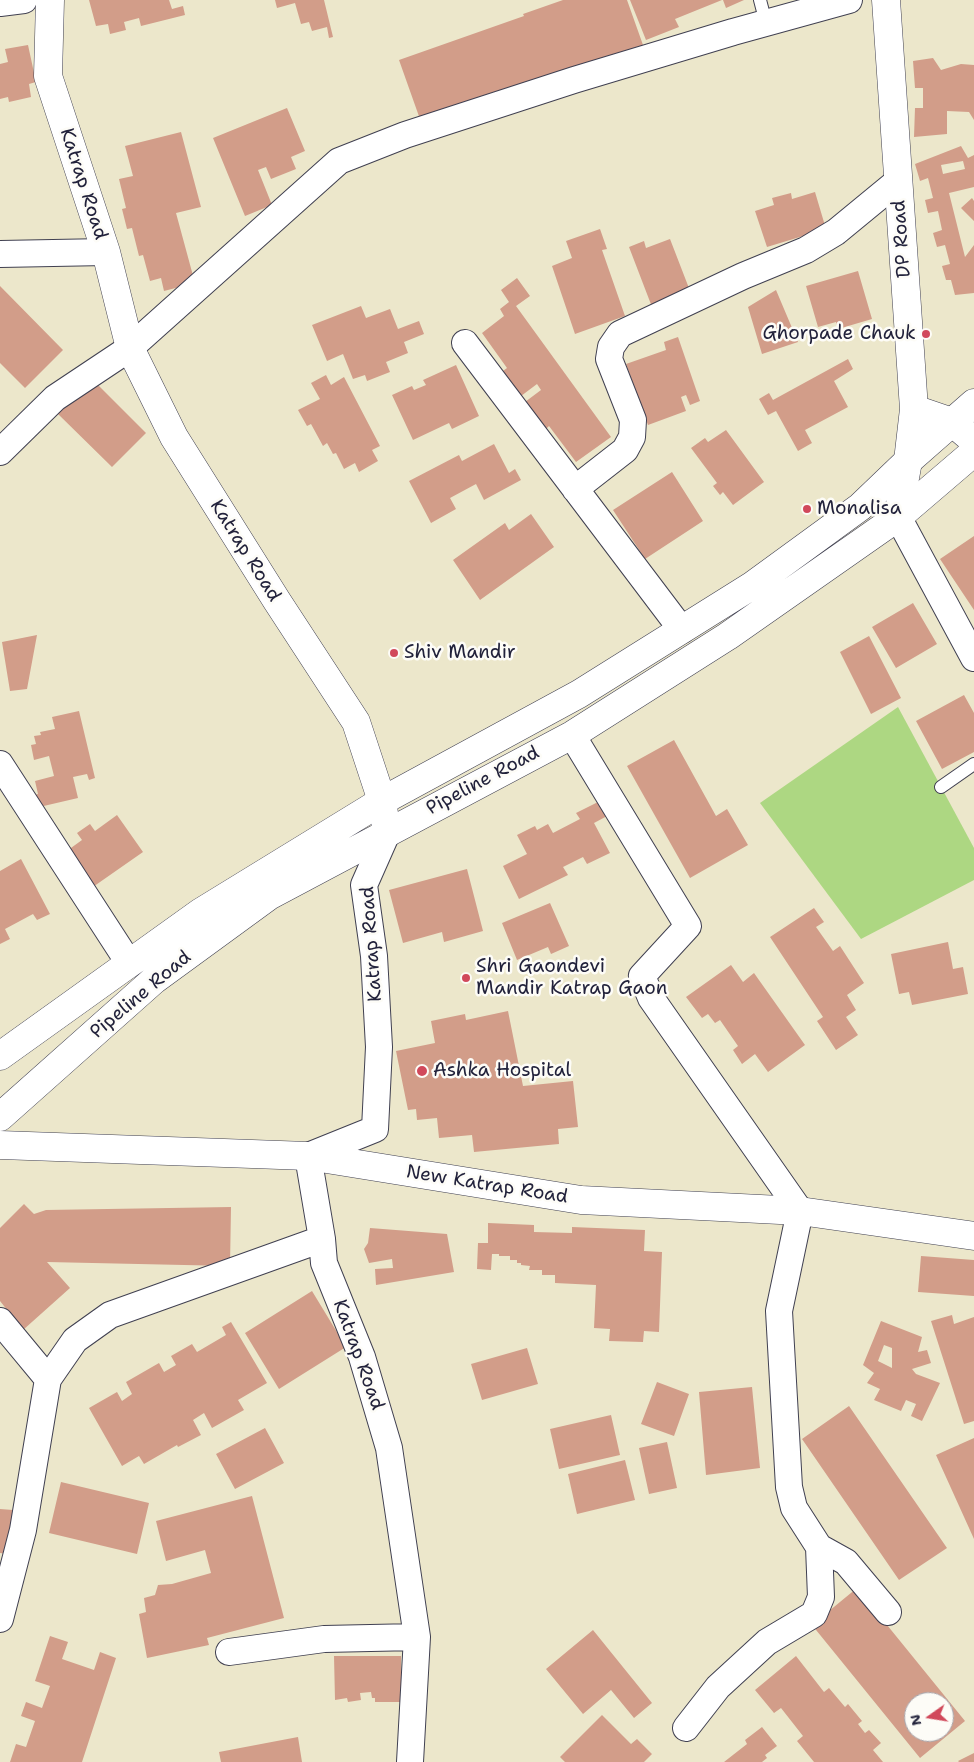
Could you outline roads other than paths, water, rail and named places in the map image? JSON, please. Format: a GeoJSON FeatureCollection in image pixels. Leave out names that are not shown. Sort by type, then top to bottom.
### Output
{"type":"FeatureCollection","features":[{"type":"Feature","properties":{"kind":"main road","name":"Katrap Road"},"geometry":{"type":"LineString","coordinates":[[50,0],[48,76],[106,252],[130,348],[174,437],[356,722],[382,801],[386,832]]}},
{"type":"Feature","properties":{"kind":"main road","name":"DP Road"},"geometry":{"type":"LineString","coordinates":[[886,0],[914,410],[908,461],[898,517]]}},
{"type":"Feature","properties":{"kind":"main road","name":"Pipeline Road"},"geometry":{"type":"LineString","coordinates":[[0,1056],[201,912],[382,801],[580,694],[753,586],[860,507],[908,461],[974,403]]}},
{"type":"Feature","properties":{"kind":"main road"},"geometry":{"type":"LineString","coordinates":[[914,410],[952,422],[974,441]]}},
{"type":"Feature","properties":{"kind":"main road","name":"Pipeline Road"},"geometry":{"type":"LineString","coordinates":[[0,1117],[154,980],[269,896],[386,832],[572,735],[728,636],[898,517],[974,452]]}},
{"type":"Feature","properties":{"kind":"main road","name":"New Katrap Road"},"geometry":{"type":"LineString","coordinates":[[0,1145],[308,1156],[581,1200],[800,1211],[974,1236]]}},
{"type":"Feature","properties":{"kind":"street"},"geometry":{"type":"LineString","coordinates":[[0,3],[24,0]]}},
{"type":"Feature","properties":{"kind":"street"},"geometry":{"type":"LineString","coordinates":[[0,452],[55,398],[130,348],[339,161],[405,135],[574,80],[763,12],[849,0]]}},
{"type":"Feature","properties":{"kind":"street"},"geometry":{"type":"LineString","coordinates":[[575,489],[625,450],[632,437],[633,420],[610,359],[611,347],[620,334],[743,276],[806,250],[836,232],[898,181]]}},
{"type":"Feature","properties":{"kind":"street"},"geometry":{"type":"LineString","coordinates":[[0,254],[106,252]]}},
{"type":"Feature","properties":{"kind":"street"},"geometry":{"type":"LineString","coordinates":[[465,343],[682,630]]}},
{"type":"Feature","properties":{"kind":"street"},"geometry":{"type":"LineString","coordinates":[[898,517],[974,658]]}},
{"type":"Feature","properties":{"kind":"street"},"geometry":{"type":"LineString","coordinates":[[572,735],[688,926],[642,976],[652,998],[800,1211],[779,1311],[789,1486],[794,1508],[819,1546],[846,1562],[888,1612]]}},
{"type":"Feature","properties":{"kind":"street"},"geometry":{"type":"LineString","coordinates":[[0,764],[129,963]]}},
{"type":"Feature","properties":{"kind":"street","name":"Katrap Road"},"geometry":{"type":"LineString","coordinates":[[386,832],[364,885],[374,956],[380,1047],[375,1129],[308,1156],[322,1239],[324,1263],[362,1357],[390,1448],[417,1637],[410,1762]]}},
{"type":"Feature","properties":{"kind":"street"},"geometry":{"type":"LineString","coordinates":[[0,1619],[23,1530],[48,1379],[75,1340],[110,1315],[322,1239]]}},
{"type":"Feature","properties":{"kind":"street"},"geometry":{"type":"LineString","coordinates":[[0,1321],[48,1379]]}},
{"type":"Feature","properties":{"kind":"street"},"geometry":{"type":"LineString","coordinates":[[686,1728],[718,1688],[767,1642],[814,1614],[822,1597],[819,1546]]}},
{"type":"Feature","properties":{"kind":"street"},"geometry":{"type":"LineString","coordinates":[[229,1652],[324,1639],[417,1637]]}},
{"type":"Feature","properties":{"kind":"lane"},"geometry":{"type":"LineString","coordinates":[[941,787],[974,764]]}},
{"type":"Feature","properties":{"kind":"place","name":"Ghorpade Chauk"},"geometry":{"type":"Point","coordinates":[926,334]}},
{"type":"Feature","properties":{"kind":"place","name":"Monalisa"},"geometry":{"type":"Point","coordinates":[807,509]}},
{"type":"Feature","properties":{"kind":"place","name":"Shiv Mandir"},"geometry":{"type":"Point","coordinates":[394,653]}},
{"type":"Feature","properties":{"kind":"place","name":"Shri Gaondevi Mandir Katrap Gaon"},"geometry":{"type":"Point","coordinates":[466,978]}},
{"type":"Feature","properties":{"kind":"place","name":"Ashka Hospital"},"geometry":{"type":"Point","coordinates":[422,1071]}}]}
